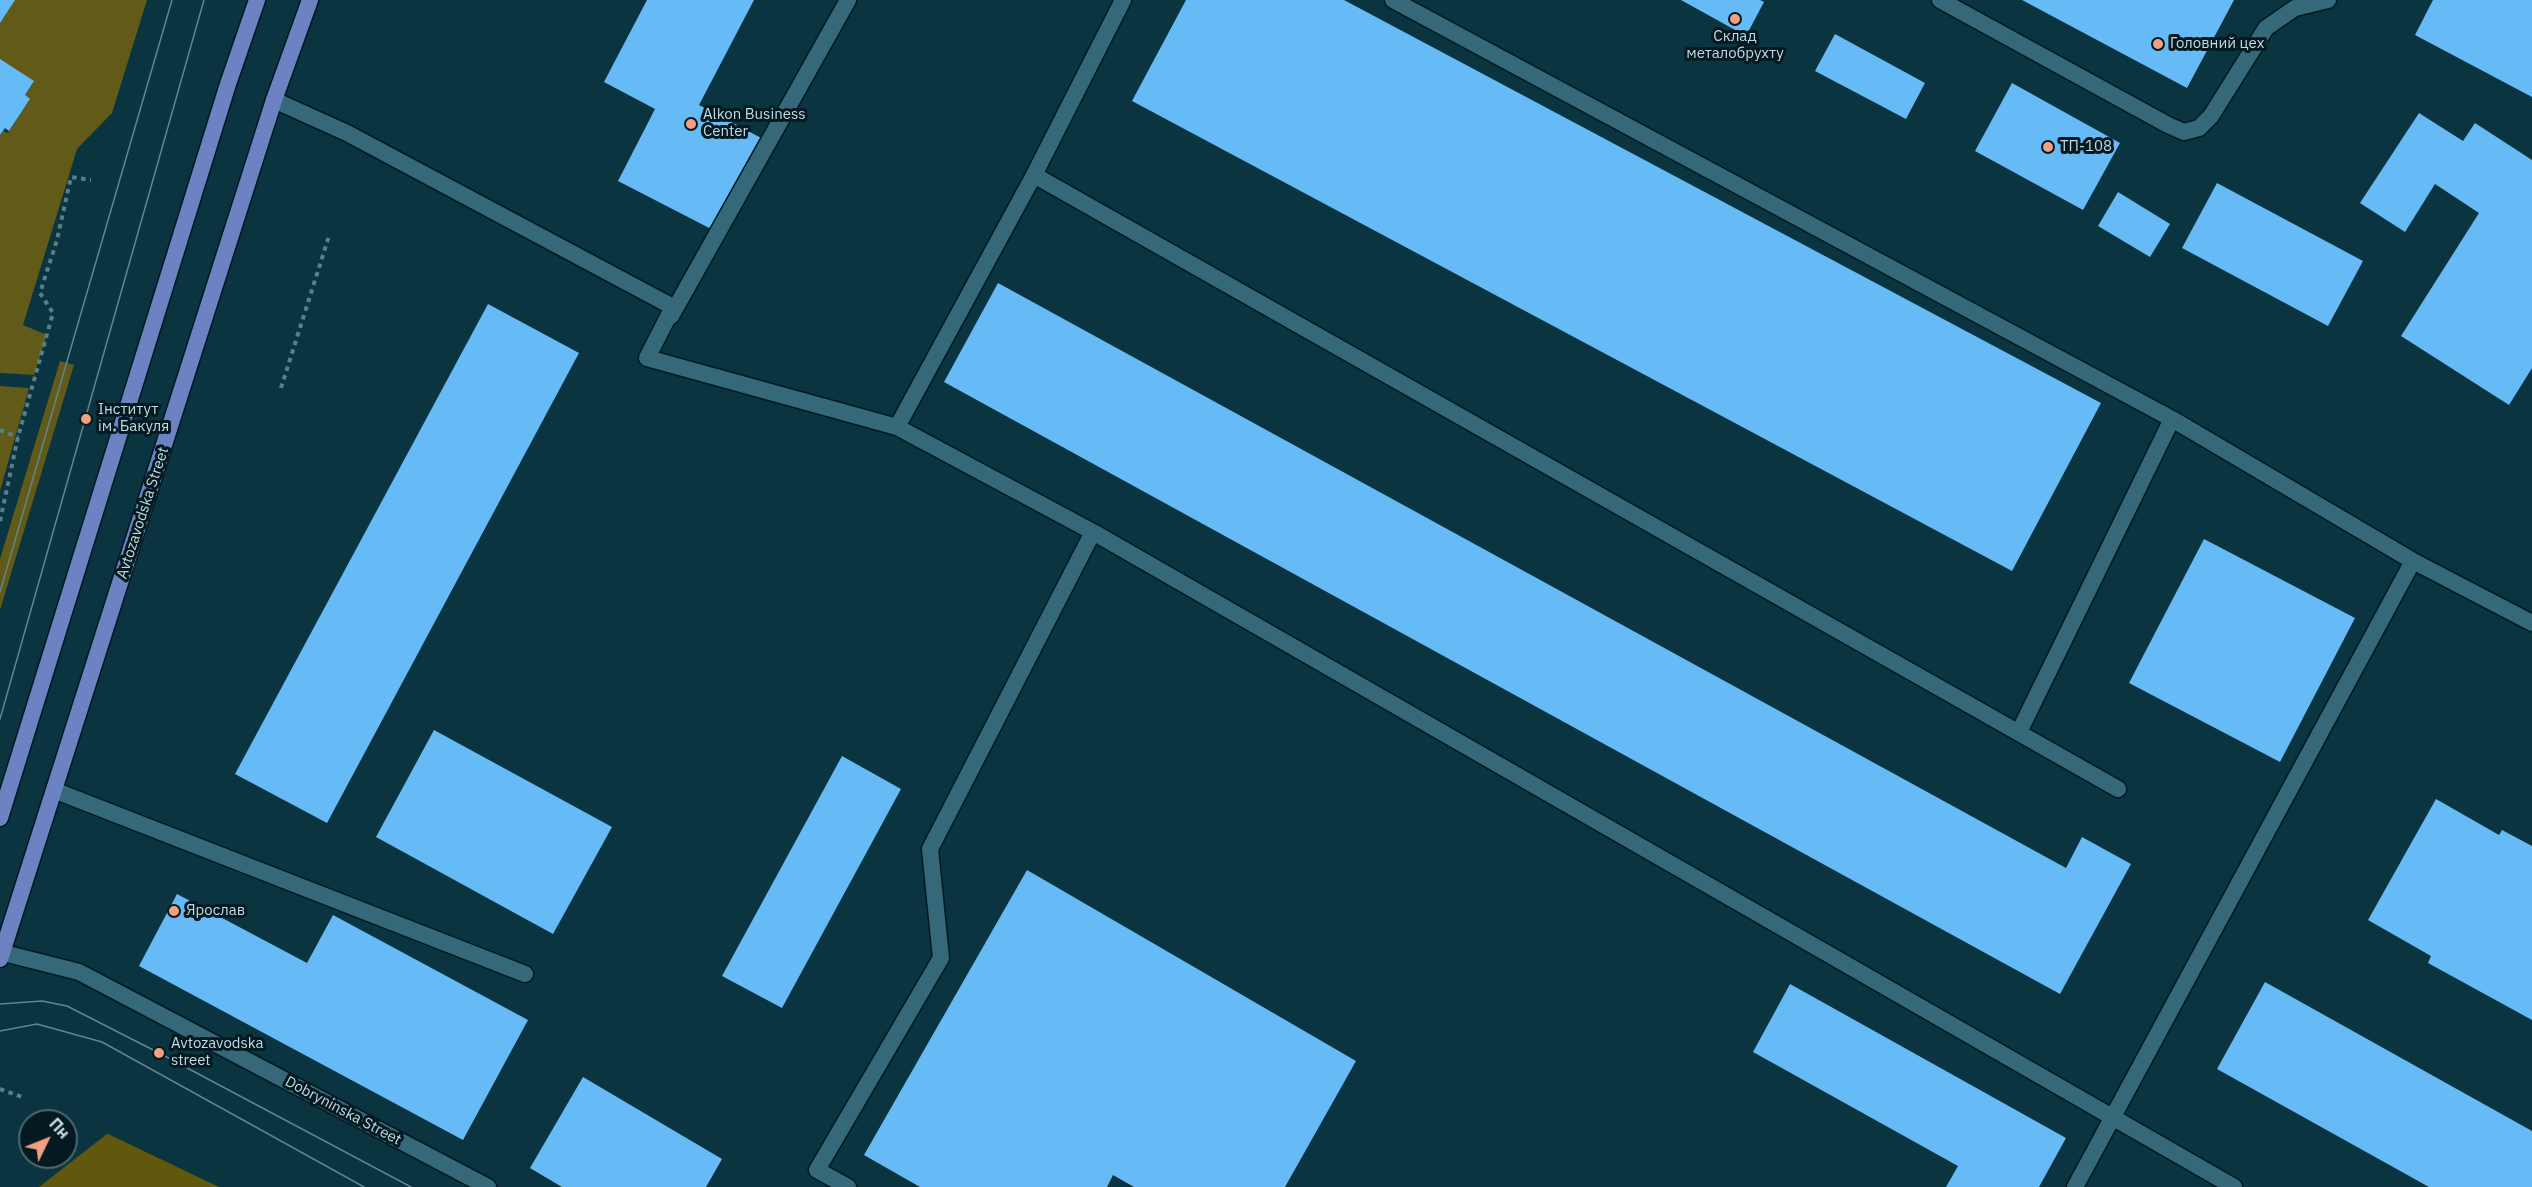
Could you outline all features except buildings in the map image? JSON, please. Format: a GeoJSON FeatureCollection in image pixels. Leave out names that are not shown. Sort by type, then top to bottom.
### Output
{"type":"FeatureCollection","features":[{"type":"Feature","properties":{"kind":"main road"},"geometry":{"type":"LineString","coordinates":[[0,818],[228,84],[257,0]]}},
{"type":"Feature","properties":{"kind":"main road","name":"Avtozavodska Street"},"geometry":{"type":"LineString","coordinates":[[0,954],[56,791],[274,100],[310,0]]}},
{"type":"Feature","properties":{"kind":"street"},"geometry":{"type":"LineString","coordinates":[[647,358],[848,0]]}},
{"type":"Feature","properties":{"kind":"street"},"geometry":{"type":"LineString","coordinates":[[897,427],[1034,175],[1123,0]]}},
{"type":"Feature","properties":{"kind":"street"},"geometry":{"type":"LineString","coordinates":[[1393,0],[2172,419],[2414,561],[2532,623]]}},
{"type":"Feature","properties":{"kind":"street"},"geometry":{"type":"LineString","coordinates":[[1940,0],[2184,132],[2199,128],[2211,116],[2266,28],[2295,8],[2328,0]]}},
{"type":"Feature","properties":{"kind":"street"},"geometry":{"type":"LineString","coordinates":[[274,100],[347,133],[673,307],[647,358]]}},
{"type":"Feature","properties":{"kind":"street"},"geometry":{"type":"LineString","coordinates":[[1034,175],[2118,789]]}},
{"type":"Feature","properties":{"kind":"street"},"geometry":{"type":"LineString","coordinates":[[647,358],[897,427],[1093,532],[2234,1187]]}},
{"type":"Feature","properties":{"kind":"street"},"geometry":{"type":"LineString","coordinates":[[2019,732],[2172,419]]}},
{"type":"Feature","properties":{"kind":"street"},"geometry":{"type":"LineString","coordinates":[[848,1187],[817,1170],[941,958],[930,849],[1093,532]]}},
{"type":"Feature","properties":{"kind":"street"},"geometry":{"type":"LineString","coordinates":[[2075,1187],[2414,561]]}},
{"type":"Feature","properties":{"kind":"street"},"geometry":{"type":"LineString","coordinates":[[56,791],[525,974]]}},
{"type":"Feature","properties":{"kind":"street","name":"Dobryninska Street"},"geometry":{"type":"LineString","coordinates":[[0,954],[80,972],[488,1187]]}},
{"type":"Feature","properties":{"kind":"path"},"geometry":{"type":"LineString","coordinates":[[0,521],[18,437],[52,313],[40,293],[57,240],[72,177],[91,180]]}},
{"type":"Feature","properties":{"kind":"path"},"geometry":{"type":"LineString","coordinates":[[282,388],[329,236]]}},
{"type":"Feature","properties":{"kind":"path"},"geometry":{"type":"LineString","coordinates":[[0,430],[18,437]]}},
{"type":"Feature","properties":{"kind":"path"},"geometry":{"type":"LineString","coordinates":[[0,1089],[25,1098]]}},
{"type":"Feature","properties":{"kind":"shaded area"},"geometry":{"type":"Polygon","coordinates":[[[14,0],[147,0],[112,113],[77,149],[23,325],[47,335],[34,375],[0,373],[0,135],[3,131],[8,133],[29,101],[24,97],[33,83],[0,61],[0,22],[14,0]]]}},
{"type":"Feature","properties":{"kind":"shaded area"},"geometry":{"type":"Polygon","coordinates":[[[60,361],[74,365],[0,610],[0,559],[60,361]]]}},
{"type":"Feature","properties":{"kind":"shaded area"},"geometry":{"type":"Polygon","coordinates":[[[0,386],[29,388],[0,491],[0,386]]]}},
{"type":"Feature","properties":{"kind":"shaded area"},"geometry":{"type":"Polygon","coordinates":[[[108,1134],[219,1187],[39,1187],[62,1169],[78,1169],[78,1157],[108,1134]]]}},
{"type":"Feature","properties":{"kind":"tram line"},"geometry":{"type":"LineString","coordinates":[[0,592],[172,0]]}},
{"type":"Feature","properties":{"kind":"tram line"},"geometry":{"type":"LineString","coordinates":[[0,719],[204,0]]}},
{"type":"Feature","properties":{"kind":"tram line"},"geometry":{"type":"LineString","coordinates":[[0,1004],[42,1001],[67,1006],[411,1187]]}},
{"type":"Feature","properties":{"kind":"tram line"},"geometry":{"type":"LineString","coordinates":[[0,1031],[37,1024],[102,1042],[364,1187]]}},
{"type":"Feature","properties":{"kind":"place","name":"Склад металобрухту"},"geometry":{"type":"Point","coordinates":[1735,19]}},
{"type":"Feature","properties":{"kind":"place","name":"Головний цех"},"geometry":{"type":"Point","coordinates":[2158,44]}},
{"type":"Feature","properties":{"kind":"place","name":"Alkon Business Center"},"geometry":{"type":"Point","coordinates":[691,124]}},
{"type":"Feature","properties":{"kind":"place","name":"ТП-108"},"geometry":{"type":"Point","coordinates":[2048,147]}},
{"type":"Feature","properties":{"kind":"place","name":"Інститут ім. Бакуля"},"geometry":{"type":"Point","coordinates":[86,419]}},
{"type":"Feature","properties":{"kind":"place","name":"Ярослав"},"geometry":{"type":"Point","coordinates":[174,911]}},
{"type":"Feature","properties":{"kind":"place","name":"Avtozavodska street"},"geometry":{"type":"Point","coordinates":[159,1053]}}]}
